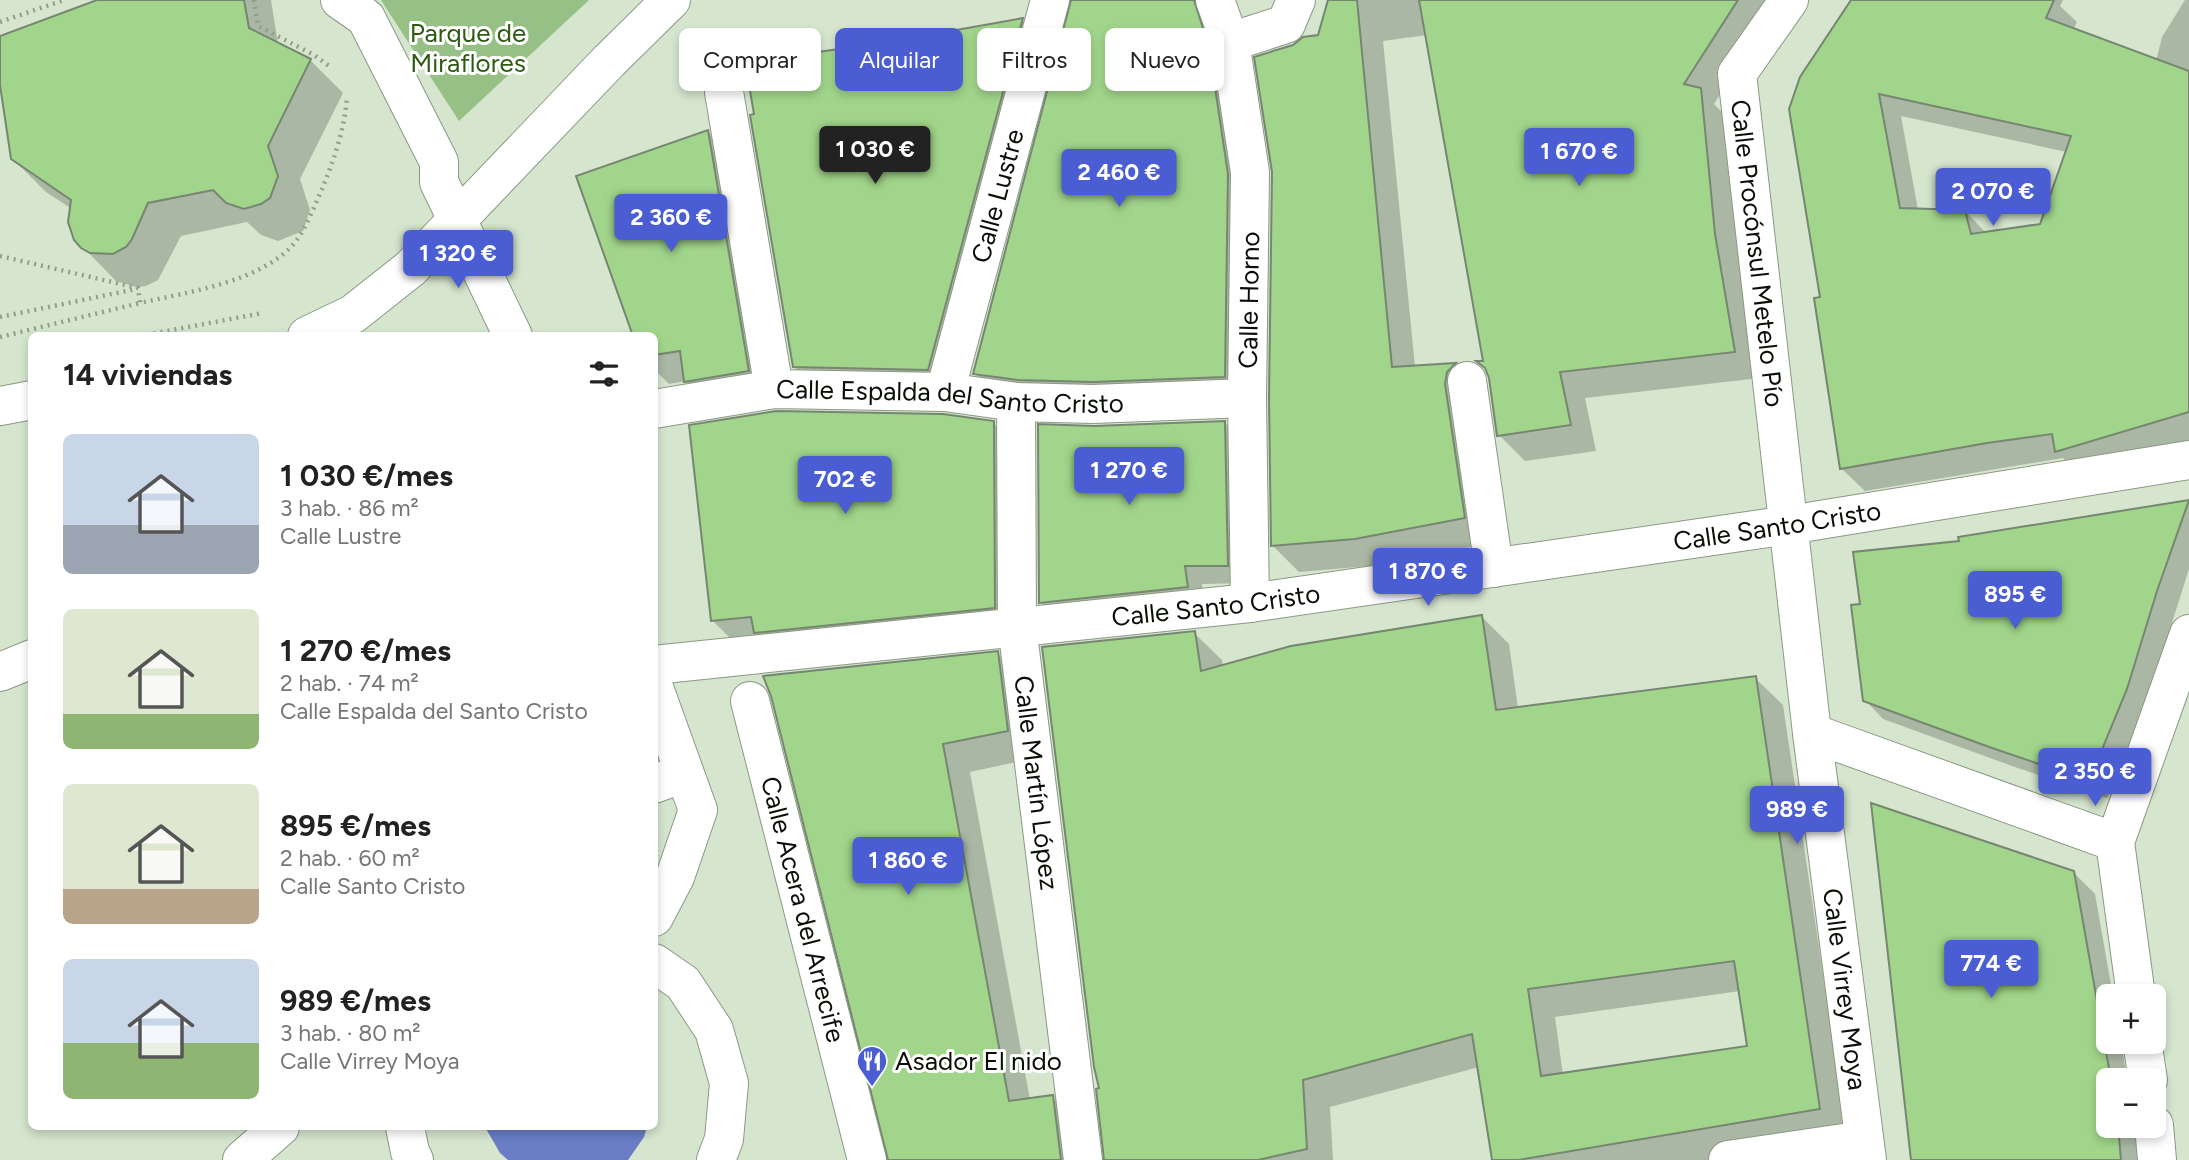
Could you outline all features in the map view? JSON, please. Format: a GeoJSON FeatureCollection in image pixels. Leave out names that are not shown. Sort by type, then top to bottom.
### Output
{"type":"FeatureCollection","features":[{"type":"Feature","properties":{"kind":"street"},"geometry":{"type":"LineString","coordinates":[[340,0],[366,18],[439,162],[439,182],[511,332]]}},
{"type":"Feature","properties":{"kind":"street"},"geometry":{"type":"LineString","coordinates":[[315,332],[353,314],[411,268],[671,0]]}},
{"type":"Feature","properties":{"kind":"street","name":"Calle Lustre"},"geometry":{"type":"LineString","coordinates":[[945,392],[1050,0]]}},
{"type":"Feature","properties":{"kind":"street","name":"Calle Horno"},"geometry":{"type":"LineString","coordinates":[[1215,0],[1230,42],[1250,172],[1247,398],[1250,603]]}},
{"type":"Feature","properties":{"kind":"street"},"geometry":{"type":"LineString","coordinates":[[1230,42],[1286,24],[1296,0]]}},
{"type":"Feature","properties":{"kind":"street","name":"Calle Procónsul Metelo Pío"},"geometry":{"type":"LineString","coordinates":[[1789,0],[1737,74],[1789,525]]}},
{"type":"Feature","properties":{"kind":"street"},"geometry":{"type":"LineString","coordinates":[[724,92],[774,388]]}},
{"type":"Feature","properties":{"kind":"street"},"geometry":{"type":"LineString","coordinates":[[1467,381],[1494,568]]}},
{"type":"Feature","properties":{"kind":"street","name":"Calle Espalda del Santo Cristo"},"geometry":{"type":"LineString","coordinates":[[658,407],[774,388],[945,392],[1016,402],[1093,404],[1247,398]]}},
{"type":"Feature","properties":{"kind":"street"},"geometry":{"type":"LineString","coordinates":[[0,406],[28,401]]}},
{"type":"Feature","properties":{"kind":"street","name":"Calle Martín López"},"geometry":{"type":"LineString","coordinates":[[1016,402],[1017,626],[1083,1160]]}},
{"type":"Feature","properties":{"kind":"street","name":"Calle Santo Cristo"},"geometry":{"type":"LineString","coordinates":[[658,665],[1250,603],[1789,525],[2189,460]]}},
{"type":"Feature","properties":{"kind":"street","name":"Calle Virrey Moya"},"geometry":{"type":"LineString","coordinates":[[1789,525],[1812,733],[1866,1150]]}},
{"type":"Feature","properties":{"kind":"street"},"geometry":{"type":"LineString","coordinates":[[2134,984],[2115,842],[2189,634]]}},
{"type":"Feature","properties":{"kind":"street"},"geometry":{"type":"LineString","coordinates":[[0,672],[28,662]]}},
{"type":"Feature","properties":{"kind":"street","name":"Calle Acera del Arrecife"},"geometry":{"type":"LineString","coordinates":[[750,701],[867,1160]]}},
{"type":"Feature","properties":{"kind":"street"},"geometry":{"type":"LineString","coordinates":[[658,712],[669,778],[698,810],[675,877],[658,909]]}},
{"type":"Feature","properties":{"kind":"street"},"geometry":{"type":"LineString","coordinates":[[1812,733],[2115,842]]}},
{"type":"Feature","properties":{"kind":"street"},"geometry":{"type":"LineString","coordinates":[[658,966],[683,983],[714,1030],[729,1083],[725,1153]]}},
{"type":"Feature","properties":{"kind":"street"},"geometry":{"type":"LineString","coordinates":[[242,1160],[277,1130]]}},
{"type":"Feature","properties":{"kind":"street"},"geometry":{"type":"LineString","coordinates":[[406,1130],[414,1160]]}},
{"type":"Feature","properties":{"kind":"street"},"geometry":{"type":"LineString","coordinates":[[2155,1138],[2157,1160]]}},
{"type":"Feature","properties":{"kind":"street"},"geometry":{"type":"LineString","coordinates":[[1728,1160],[1866,1150]]}},
{"type":"Feature","properties":{"kind":"path"},"geometry":{"type":"LineString","coordinates":[[0,22],[64,0]]}},
{"type":"Feature","properties":{"kind":"path"},"geometry":{"type":"LineString","coordinates":[[254,0],[258,26],[314,55],[336,73]]}},
{"type":"Feature","properties":{"kind":"path"},"geometry":{"type":"LineString","coordinates":[[0,337],[229,281],[277,260],[295,242],[310,218],[326,180],[344,123],[348,92]]}},
{"type":"Feature","properties":{"kind":"path"},"geometry":{"type":"LineString","coordinates":[[0,256],[138,288]]}},
{"type":"Feature","properties":{"kind":"path"},"geometry":{"type":"LineString","coordinates":[[138,288],[140,303]]}},
{"type":"Feature","properties":{"kind":"path"},"geometry":{"type":"LineString","coordinates":[[0,317],[138,288]]}},
{"type":"Feature","properties":{"kind":"path"},"geometry":{"type":"LineString","coordinates":[[162,332],[269,312]]}},
{"type":"Feature","properties":{"kind":"green space","name":"Parque de Miraflores"},"geometry":{"type":"Polygon","coordinates":[[[381,0],[589,0],[459,121],[381,0]]]}},
{"type":"Feature","properties":{"kind":"water"},"geometry":{"type":"Polygon","coordinates":[[[487,1130],[646,1130],[628,1160],[508,1160],[500,1153],[487,1130]]]}},
{"type":"Feature","properties":{"kind":"building"},"geometry":{"type":"Polygon","coordinates":[[[97,0],[244,0],[249,28],[311,59],[268,146],[278,176],[270,198],[244,209],[226,203],[213,190],[148,203],[132,239],[126,247],[113,254],[90,253],[74,240],[68,222],[71,200],[11,159],[0,85],[0,36],[97,0]]]}},
{"type":"Feature","properties":{"kind":"building"},"geometry":{"type":"Polygon","coordinates":[[[1071,0],[1194,0],[1203,28],[1105,28],[1105,91],[1216,91],[1228,174],[1225,377],[1093,382],[1018,380],[973,374],[1047,91],[1091,91],[1091,28],[1064,28],[1071,0]]]}},
{"type":"Feature","properties":{"kind":"building"},"geometry":{"type":"Polygon","coordinates":[[[1328,0],[1357,0],[1392,367],[1456,363],[1447,372],[1445,384],[1465,518],[1355,539],[1271,546],[1269,398],[1272,172],[1254,57],[1293,45],[1303,37],[1318,35],[1328,0]]]}},
{"type":"Feature","properties":{"kind":"building"},"geometry":{"type":"Polygon","coordinates":[[[1419,0],[1738,0],[1684,84],[1701,88],[1715,234],[1735,352],[1560,372],[1571,425],[1497,436],[1489,378],[1485,368],[1476,361],[1483,361],[1419,0]]]}},
{"type":"Feature","properties":{"kind":"building"},"geometry":{"type":"Polygon","coordinates":[[[1851,0],[2054,0],[2046,18],[2189,71],[2189,412],[2055,452],[2052,434],[1840,469],[1814,298],[1820,297],[1789,109],[1800,77],[1851,0]],[[1879,94],[1900,208],[1965,210],[1971,234],[2040,224],[2071,136],[1879,94]]]}},
{"type":"Feature","properties":{"kind":"building"},"geometry":{"type":"Polygon","coordinates":[[[1023,18],[1020,28],[977,28],[977,91],[1003,91],[928,370],[793,367],[750,115],[754,114],[750,91],[821,91],[821,51],[835,50],[835,91],[963,91],[963,29],[1023,18]]]}},
{"type":"Feature","properties":{"kind":"building"},"geometry":{"type":"Polygon","coordinates":[[[708,130],[749,371],[684,382],[680,351],[658,354],[658,332],[632,332],[576,176],[708,130]]]}},
{"type":"Feature","properties":{"kind":"building"},"geometry":{"type":"Polygon","coordinates":[[[776,411],[943,414],[994,421],[995,608],[754,633],[751,617],[711,621],[689,425],[776,411]]]}},
{"type":"Feature","properties":{"kind":"building"},"geometry":{"type":"Polygon","coordinates":[[[1225,421],[1228,566],[1185,566],[1188,587],[1039,603],[1038,424],[1094,426],[1225,421]]]}},
{"type":"Feature","properties":{"kind":"building"},"geometry":{"type":"Polygon","coordinates":[[[2189,500],[2127,689],[2089,781],[1863,701],[1851,605],[1860,604],[1853,552],[1959,541],[1958,537],[2189,500]]]}},
{"type":"Feature","properties":{"kind":"building"},"geometry":{"type":"Polygon","coordinates":[[[1482,615],[1496,710],[1756,676],[1820,1109],[1518,1160],[1492,1160],[1472,1034],[1303,1080],[1307,1149],[1258,1160],[1104,1160],[1096,1089],[1099,1088],[1094,1067],[1042,647],[1195,631],[1201,671],[1291,646],[1482,615]],[[1734,961],[1528,989],[1541,1076],[1747,1046],[1734,961]]]}},
{"type":"Feature","properties":{"kind":"building"},"geometry":{"type":"Polygon","coordinates":[[[998,651],[1008,731],[943,744],[1009,1101],[1053,1095],[1061,1160],[888,1160],[771,696],[763,676],[998,651]]]}},
{"type":"Feature","properties":{"kind":"building"},"geometry":{"type":"Polygon","coordinates":[[[1871,803],[2074,871],[2096,995],[2096,1054],[2106,1054],[2109,1068],[2096,1068],[2096,1138],[2119,1138],[2121,1160],[1911,1160],[1871,803]]]}},
{"type":"Feature","properties":{"kind":"place","name":"Asador El nido"},"geometry":{"type":"Point","coordinates":[872,1088]}}]}
